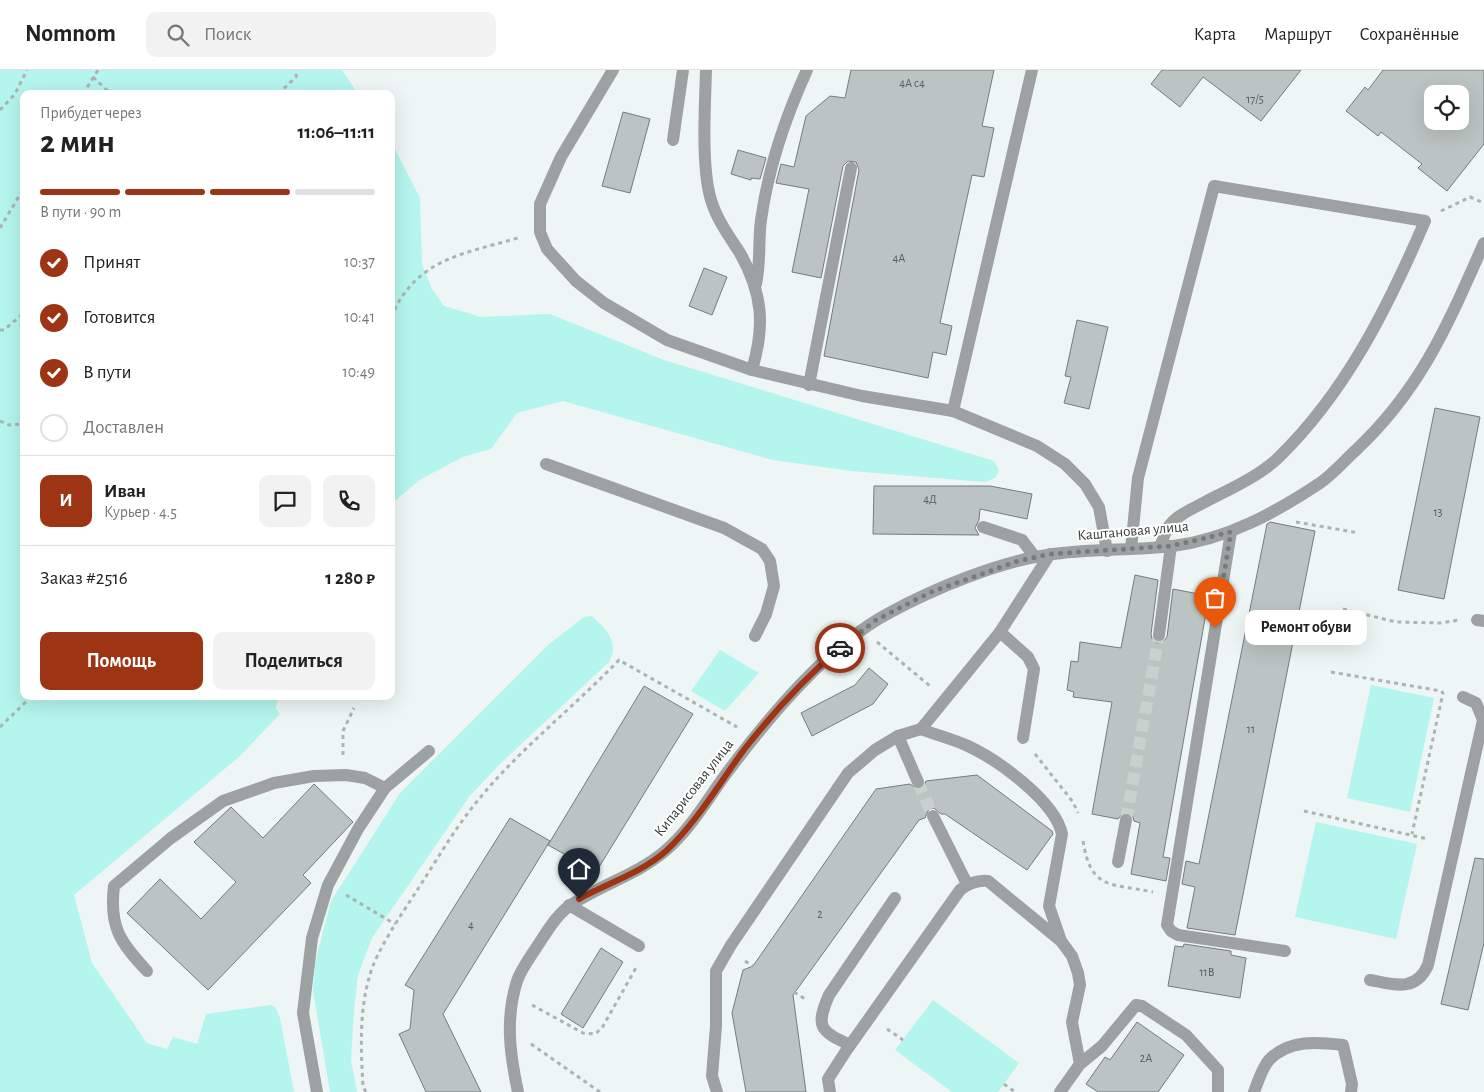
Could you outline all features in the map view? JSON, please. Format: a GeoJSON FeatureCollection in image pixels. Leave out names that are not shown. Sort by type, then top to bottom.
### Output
{"type":"FeatureCollection","features":[{"type":"Feature","properties":{"kind":"street"},"geometry":{"type":"LineString","coordinates":[[613,70],[561,157],[540,204],[540,232],[546,249],[563,268],[604,303],[667,340],[752,370],[808,385],[953,411],[1008,432],[1037,446],[1064,464],[1085,484],[1099,507],[1106,551]]}},
{"type":"Feature","properties":{"kind":"street"},"geometry":{"type":"LineString","coordinates":[[673,140],[683,70]]}},
{"type":"Feature","properties":{"kind":"street"},"geometry":{"type":"LineString","coordinates":[[706,70],[705,130],[710,198],[716,216],[756,284]]}},
{"type":"Feature","properties":{"kind":"street"},"geometry":{"type":"LineString","coordinates":[[752,370],[761,331],[756,284],[761,263],[761,221],[766,194],[790,109],[808,70]]}},
{"type":"Feature","properties":{"kind":"street"},"geometry":{"type":"LineString","coordinates":[[953,411],[1032,70]]}},
{"type":"Feature","properties":{"kind":"street"},"geometry":{"type":"LineString","coordinates":[[808,385],[851,168]]}},
{"type":"Feature","properties":{"kind":"street"},"geometry":{"type":"LineString","coordinates":[[1131,549],[1138,478],[1214,186],[1425,221],[1404,270],[1369,338],[1352,367],[1318,415],[1276,459],[1238,484],[1186,512],[1172,522],[1166,546],[1159,634]]}},
{"type":"Feature","properties":{"kind":"street","name":"Каштановая улица"},"geometry":{"type":"LineString","coordinates":[[862,629],[931,592],[1018,561],[1050,554],[1166,546],[1231,532],[1265,517],[1323,481],[1380,427],[1419,377],[1442,337],[1484,243]]}},
{"type":"Feature","properties":{"kind":"street"},"geometry":{"type":"LineString","coordinates":[[546,464],[724,528],[762,549],[770,561],[774,586],[766,614],[755,636]]}},
{"type":"Feature","properties":{"kind":"street"},"geometry":{"type":"LineString","coordinates":[[984,528],[1022,540],[1035,557]]}},
{"type":"Feature","properties":{"kind":"street"},"geometry":{"type":"LineString","coordinates":[[1231,532],[1167,925],[1171,931],[1178,934],[1285,951]]}},
{"type":"Feature","properties":{"kind":"street"},"geometry":{"type":"LineString","coordinates":[[717,1092],[712,1076],[716,1026],[716,971],[731,945],[848,773],[875,750],[898,736],[921,729],[1000,632],[1050,554]]}},
{"type":"Feature","properties":{"kind":"street","name":"Кипарисовая улица"},"geometry":{"type":"LineString","coordinates":[[518,1092],[509,1048],[514,994],[517,979],[550,926],[569,905],[618,880],[665,851],[681,835],[754,737],[822,664],[862,629]]}},
{"type":"Feature","properties":{"kind":"street"},"geometry":{"type":"LineString","coordinates":[[1000,632],[1028,658],[1034,669],[1023,738]]}},
{"type":"Feature","properties":{"kind":"street"},"geometry":{"type":"LineString","coordinates":[[1370,980],[1392,984],[1417,982],[1423,977],[1428,966],[1483,720],[1481,711],[1476,704],[1463,697]]}},
{"type":"Feature","properties":{"kind":"street"},"geometry":{"type":"LineString","coordinates":[[921,729],[969,746],[1035,791],[1053,812],[1060,824],[1062,834],[1049,906],[1061,942]]}},
{"type":"Feature","properties":{"kind":"street"},"geometry":{"type":"LineString","coordinates":[[898,736],[918,782]]}},
{"type":"Feature","properties":{"kind":"street"},"geometry":{"type":"LineString","coordinates":[[317,1092],[303,1012],[312,938],[328,885],[358,830],[385,788],[429,751]]}},
{"type":"Feature","properties":{"kind":"street"},"geometry":{"type":"LineString","coordinates":[[147,971],[132,955],[117,930],[112,910],[114,886],[171,838],[223,801],[282,781],[314,776],[346,775],[365,778],[385,788]]}},
{"type":"Feature","properties":{"kind":"street"},"geometry":{"type":"LineString","coordinates":[[933,816],[967,884]]}},
{"type":"Feature","properties":{"kind":"street"},"geometry":{"type":"LineString","coordinates":[[1118,862],[1126,820]]}},
{"type":"Feature","properties":{"kind":"street"},"geometry":{"type":"LineString","coordinates":[[830,1092],[828,1079],[850,1044],[960,890],[967,884],[980,880],[988,881],[1061,942],[1072,956],[1080,985],[1072,1022],[1080,1064]]}},
{"type":"Feature","properties":{"kind":"street"},"geometry":{"type":"LineString","coordinates":[[850,1044],[828,1035],[822,1028],[820,1022],[823,1011],[829,995],[895,898]]}},
{"type":"Feature","properties":{"kind":"street"},"geometry":{"type":"LineString","coordinates":[[569,905],[639,946]]}},
{"type":"Feature","properties":{"kind":"street"},"geometry":{"type":"LineString","coordinates":[[1060,1092],[1080,1064],[1102,1046],[1133,1007],[1142,1006],[1186,1035],[1218,1070],[1218,1092]]}},
{"type":"Feature","properties":{"kind":"street"},"geometry":{"type":"LineString","coordinates":[[1254,1092],[1269,1060],[1284,1050],[1313,1041],[1344,1045],[1352,1084],[1351,1092]]}},
{"type":"Feature","properties":{"kind":"path"},"geometry":{"type":"LineString","coordinates":[[0,110],[15,94],[27,70]]}},
{"type":"Feature","properties":{"kind":"path"},"geometry":{"type":"LineString","coordinates":[[85,90],[98,70]]}},
{"type":"Feature","properties":{"kind":"path"},"geometry":{"type":"LineString","coordinates":[[282,90],[296,77],[298,70]]}},
{"type":"Feature","properties":{"kind":"path"},"geometry":{"type":"LineString","coordinates":[[93,77],[107,90]]}},
{"type":"Feature","properties":{"kind":"path"},"geometry":{"type":"LineString","coordinates":[[0,228],[20,195]]}},
{"type":"Feature","properties":{"kind":"path"},"geometry":{"type":"LineString","coordinates":[[1425,221],[1470,197],[1484,203]]}},
{"type":"Feature","properties":{"kind":"path"},"geometry":{"type":"LineString","coordinates":[[395,308],[400,297],[416,277],[446,259],[540,232]]}},
{"type":"Feature","properties":{"kind":"path"},"geometry":{"type":"LineString","coordinates":[[0,330],[10,327],[20,317]]}},
{"type":"Feature","properties":{"kind":"path"},"geometry":{"type":"LineString","coordinates":[[0,421],[9,425],[20,424]]}},
{"type":"Feature","properties":{"kind":"path"},"geometry":{"type":"LineString","coordinates":[[1265,517],[1359,534]]}},
{"type":"Feature","properties":{"kind":"path"},"geometry":{"type":"LineString","coordinates":[[1344,609],[1396,622],[1440,623],[1480,620]]}},
{"type":"Feature","properties":{"kind":"path"},"geometry":{"type":"LineString","coordinates":[[862,629],[946,699]]}},
{"type":"Feature","properties":{"kind":"path"},"geometry":{"type":"LineString","coordinates":[[366,1092],[361,1050],[362,1009],[369,976],[395,924],[474,805],[509,766],[591,690],[619,660],[754,737]]}},
{"type":"Feature","properties":{"kind":"path"},"geometry":{"type":"LineString","coordinates":[[1331,672],[1441,691],[1443,693],[1412,834]]}},
{"type":"Feature","properties":{"kind":"path"},"geometry":{"type":"LineString","coordinates":[[0,727],[28,700]]}},
{"type":"Feature","properties":{"kind":"path"},"geometry":{"type":"LineString","coordinates":[[346,775],[343,731],[354,708]]}},
{"type":"Feature","properties":{"kind":"path"},"geometry":{"type":"LineString","coordinates":[[1304,811],[1428,839]]}},
{"type":"Feature","properties":{"kind":"path"},"geometry":{"type":"LineString","coordinates":[[1103,882],[1152,892]]}},
{"type":"Feature","properties":{"kind":"path"},"geometry":{"type":"LineString","coordinates":[[359,902],[395,924]]}},
{"type":"Feature","properties":{"kind":"path"},"geometry":{"type":"LineString","coordinates":[[514,994],[576,1029],[595,1034],[602,1028],[644,954],[639,946]]}},
{"type":"Feature","properties":{"kind":"path"},"geometry":{"type":"LineString","coordinates":[[545,1052],[600,1092]]}},
{"type":"Feature","properties":{"kind":"path"},"geometry":{"type":"LineString","coordinates":[[1004,1084],[1015,1092]]}},
{"type":"Feature","properties":{"kind":"shaded area"},"geometry":{"type":"Polygon","coordinates":[[[0,70],[342,70],[355,90],[20,90],[20,700],[278,700],[276,708],[280,714],[240,756],[74,895],[92,963],[147,1043],[167,1049],[173,1037],[197,1044],[206,1014],[271,1005],[275,1007],[280,1018],[294,1092],[0,1092],[0,70]]]}},
{"type":"Feature","properties":{"kind":"shaded area"},"geometry":{"type":"Polygon","coordinates":[[[395,149],[420,198],[422,265],[432,289],[444,306],[481,317],[550,314],[664,360],[994,461],[999,470],[995,478],[985,482],[851,471],[773,460],[563,401],[517,413],[491,449],[463,457],[421,479],[395,501],[395,149]]]}},
{"type":"Feature","properties":{"kind":"shaded area"},"geometry":{"type":"Polygon","coordinates":[[[592,616],[610,636],[613,648],[609,662],[501,763],[469,797],[372,938],[358,975],[354,1010],[351,1060],[357,1092],[330,1092],[313,991],[315,963],[331,901],[400,793],[548,645],[584,617],[592,616]]]}},
{"type":"Feature","properties":{"kind":"shaded area"},"geometry":{"type":"Polygon","coordinates":[[[720,650],[759,673],[725,711],[691,691],[720,650]]]}},
{"type":"Feature","properties":{"kind":"shaded area"},"geometry":{"type":"Polygon","coordinates":[[[1371,685],[1434,698],[1410,812],[1347,798],[1371,685]]]}},
{"type":"Feature","properties":{"kind":"shaded area"},"geometry":{"type":"Polygon","coordinates":[[[1316,822],[1417,844],[1396,939],[1295,917],[1316,822]]]}},
{"type":"Feature","properties":{"kind":"shaded area"},"geometry":{"type":"Polygon","coordinates":[[[933,1000],[1019,1063],[998,1092],[952,1092],[895,1050],[933,1000]]]}},
{"type":"Feature","properties":{"kind":"building"},"geometry":{"type":"Polygon","coordinates":[[[851,70],[994,70],[982,126],[994,128],[984,177],[972,175],[940,323],[952,326],[946,355],[933,352],[928,378],[824,356],[859,170],[856,162],[848,161],[843,166],[821,278],[792,272],[809,189],[776,183],[781,164],[794,167],[806,116],[830,96],[845,98],[851,70]]]}},
{"type":"Feature","properties":{"kind":"building"},"geometry":{"type":"Polygon","coordinates":[[[1162,70],[1301,70],[1261,121],[1203,77],[1180,107],[1151,84],[1162,70]]]}},
{"type":"Feature","properties":{"kind":"building"},"geometry":{"type":"Polygon","coordinates":[[[1383,70],[1484,70],[1484,144],[1447,191],[1418,168],[1422,164],[1381,132],[1378,136],[1346,111],[1365,87],[1368,90],[1383,70]]]}},
{"type":"Feature","properties":{"kind":"building"},"geometry":{"type":"Polygon","coordinates":[[[623,112],[650,119],[630,193],[602,186],[623,112]]]}},
{"type":"Feature","properties":{"kind":"building"},"geometry":{"type":"Polygon","coordinates":[[[738,150],[766,158],[760,179],[751,178],[751,180],[731,174],[738,150]]]}},
{"type":"Feature","properties":{"kind":"building"},"geometry":{"type":"Polygon","coordinates":[[[704,268],[727,277],[712,315],[689,306],[704,268]]]}},
{"type":"Feature","properties":{"kind":"building"},"geometry":{"type":"Polygon","coordinates":[[[1077,320],[1108,327],[1089,409],[1064,403],[1071,377],[1065,376],[1077,320]]]}},
{"type":"Feature","properties":{"kind":"building"},"geometry":{"type":"Polygon","coordinates":[[[1435,408],[1480,417],[1444,599],[1398,590],[1435,408]]]}},
{"type":"Feature","properties":{"kind":"building"},"geometry":{"type":"Polygon","coordinates":[[[874,486],[990,486],[1032,494],[1027,519],[980,509],[979,520],[975,528],[979,535],[873,534],[874,486]]]}},
{"type":"Feature","properties":{"kind":"building"},"geometry":{"type":"Polygon","coordinates":[[[1270,522],[1315,531],[1235,935],[1187,928],[1195,887],[1182,884],[1186,861],[1199,864],[1267,524],[1270,522]]]}},
{"type":"Feature","properties":{"kind":"building"},"geometry":{"type":"Polygon","coordinates":[[[1135,575],[1158,580],[1151,634],[1152,639],[1157,643],[1163,642],[1167,637],[1173,589],[1209,596],[1163,857],[1170,858],[1166,881],[1131,874],[1140,823],[1134,821],[1132,814],[1124,812],[1118,819],[1092,814],[1112,702],[1073,697],[1074,692],[1067,690],[1071,661],[1078,662],[1080,642],[1121,648],[1135,575]]]}},
{"type":"Feature","properties":{"kind":"building"},"geometry":{"type":"Polygon","coordinates":[[[869,668],[888,684],[873,704],[812,736],[801,713],[855,685],[869,668]]]}},
{"type":"Feature","properties":{"kind":"building"},"geometry":{"type":"Polygon","coordinates":[[[644,686],[693,714],[596,872],[548,845],[644,686]]]}},
{"type":"Feature","properties":{"kind":"building"},"geometry":{"type":"Polygon","coordinates":[[[977,775],[1052,831],[1053,834],[1027,870],[945,814],[941,814],[934,808],[929,809],[925,818],[919,820],[793,995],[806,1092],[746,1092],[732,1013],[743,970],[753,966],[876,789],[910,784],[918,790],[924,787],[926,781],[977,775]]]}},
{"type":"Feature","properties":{"kind":"building"},"geometry":{"type":"Polygon","coordinates":[[[314,784],[353,822],[303,875],[311,883],[208,990],[127,913],[160,879],[201,919],[236,882],[194,842],[231,807],[263,838],[314,784]]]}},
{"type":"Feature","properties":{"kind":"building"},"geometry":{"type":"Polygon","coordinates":[[[510,818],[550,841],[443,1014],[481,1092],[426,1092],[399,1034],[410,1029],[414,990],[405,985],[510,818]]]}},
{"type":"Feature","properties":{"kind":"building"},"geometry":{"type":"Polygon","coordinates":[[[1475,858],[1484,859],[1484,943],[1468,1010],[1441,1004],[1475,858]]]}},
{"type":"Feature","properties":{"kind":"building"},"geometry":{"type":"Polygon","coordinates":[[[1184,944],[1231,951],[1231,955],[1246,958],[1240,998],[1168,986],[1175,946],[1183,947],[1184,944]]]}},
{"type":"Feature","properties":{"kind":"building"},"geometry":{"type":"Polygon","coordinates":[[[601,948],[623,962],[583,1028],[561,1014],[601,948]]]}},
{"type":"Feature","properties":{"kind":"building"},"geometry":{"type":"Polygon","coordinates":[[[1137,1022],[1184,1055],[1158,1092],[1098,1092],[1086,1084],[1105,1057],[1110,1060],[1137,1022]]]}},
{"type":"Feature","properties":{"kind":"tunnel"},"geometry":{"type":"LineString","coordinates":[[1126,820],[1159,635]]}},
{"type":"Feature","properties":{"kind":"tunnel"},"geometry":{"type":"LineString","coordinates":[[918,782],[933,816]]}},
{"type":"Feature","properties":{"kind":"way so far"},"geometry":{"type":"LineString","coordinates":[[840,648],[876,620],[931,592],[1018,561],[1050,554],[1171,546],[1231,532],[1215,628]]}},
{"type":"Feature","properties":{"kind":"place","name":"Ремонт обуви"},"geometry":{"type":"Point","coordinates":[1215,628]}},
{"type":"Feature","properties":{"kind":"route"},"geometry":{"type":"LineString","coordinates":[[579,899],[644,866],[665,851],[681,835],[754,737],[822,664],[840,648]]}}]}
